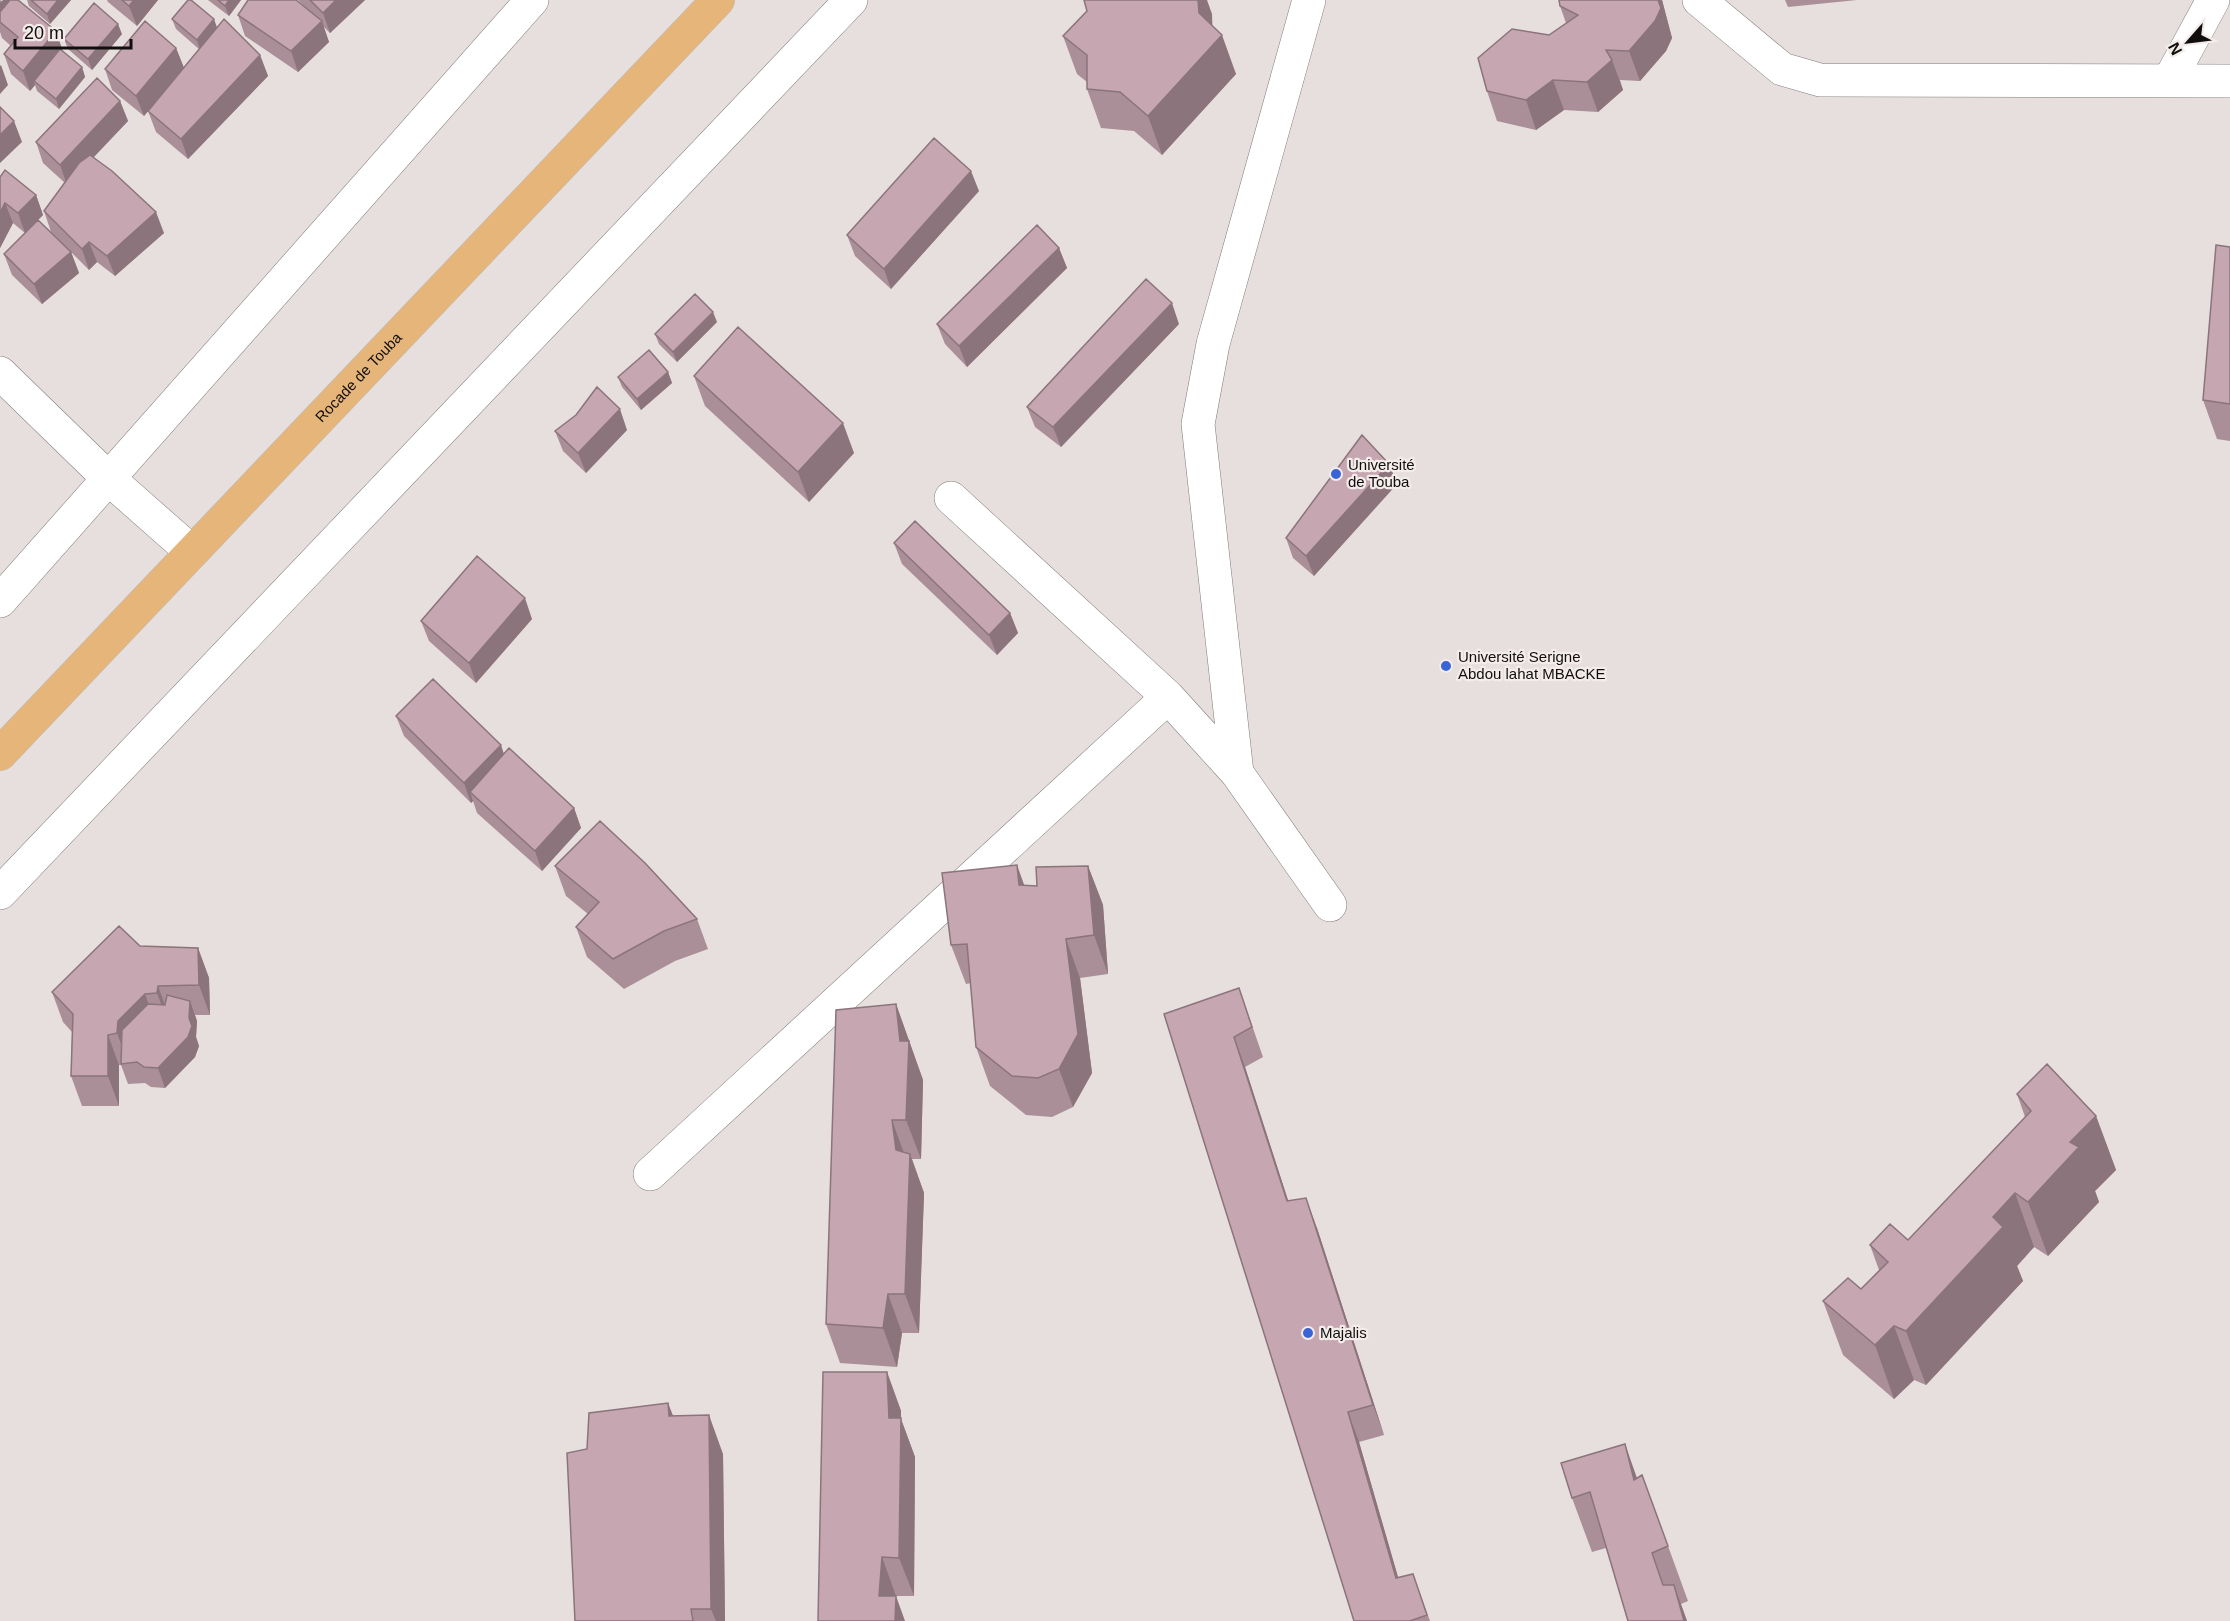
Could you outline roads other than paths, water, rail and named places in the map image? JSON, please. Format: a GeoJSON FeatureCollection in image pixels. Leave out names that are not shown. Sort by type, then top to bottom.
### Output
{"type":"FeatureCollection","features":[{"type":"Feature","properties":{"kind":"main road","name":"Rocade de Touba"},"geometry":{"type":"LineString","coordinates":[[0,754],[718,0]]}},
{"type":"Feature","properties":{"kind":"street"},"geometry":{"type":"LineString","coordinates":[[0,601],[532,0]]}},
{"type":"Feature","properties":{"kind":"street"},"geometry":{"type":"LineString","coordinates":[[0,893],[851,0]]}},
{"type":"Feature","properties":{"kind":"street"},"geometry":{"type":"LineString","coordinates":[[1238,773],[1198,424],[1213,344],[1309,0]]}},
{"type":"Feature","properties":{"kind":"street"},"geometry":{"type":"LineString","coordinates":[[1699,0],[1782,69],[1820,80],[2230,81]]}},
{"type":"Feature","properties":{"kind":"street"},"geometry":{"type":"LineString","coordinates":[[2169,81],[2214,0]]}},
{"type":"Feature","properties":{"kind":"street"},"geometry":{"type":"LineString","coordinates":[[0,373],[108,478],[192,552]]}},
{"type":"Feature","properties":{"kind":"street"},"geometry":{"type":"LineString","coordinates":[[951,498],[1168,697],[1238,773],[1330,905]]}},
{"type":"Feature","properties":{"kind":"street"},"geometry":{"type":"LineString","coordinates":[[650,1174],[1168,697]]}},
{"type":"Feature","properties":{"kind":"place","name":"Université de Touba"},"geometry":{"type":"Point","coordinates":[1336,474]}},
{"type":"Feature","properties":{"kind":"place","name":"Université Serigne Abdou lahat MBACKE"},"geometry":{"type":"Point","coordinates":[1446,666]}},
{"type":"Feature","properties":{"kind":"place","name":"Majalis"},"geometry":{"type":"Point","coordinates":[1308,1333]}}]}
